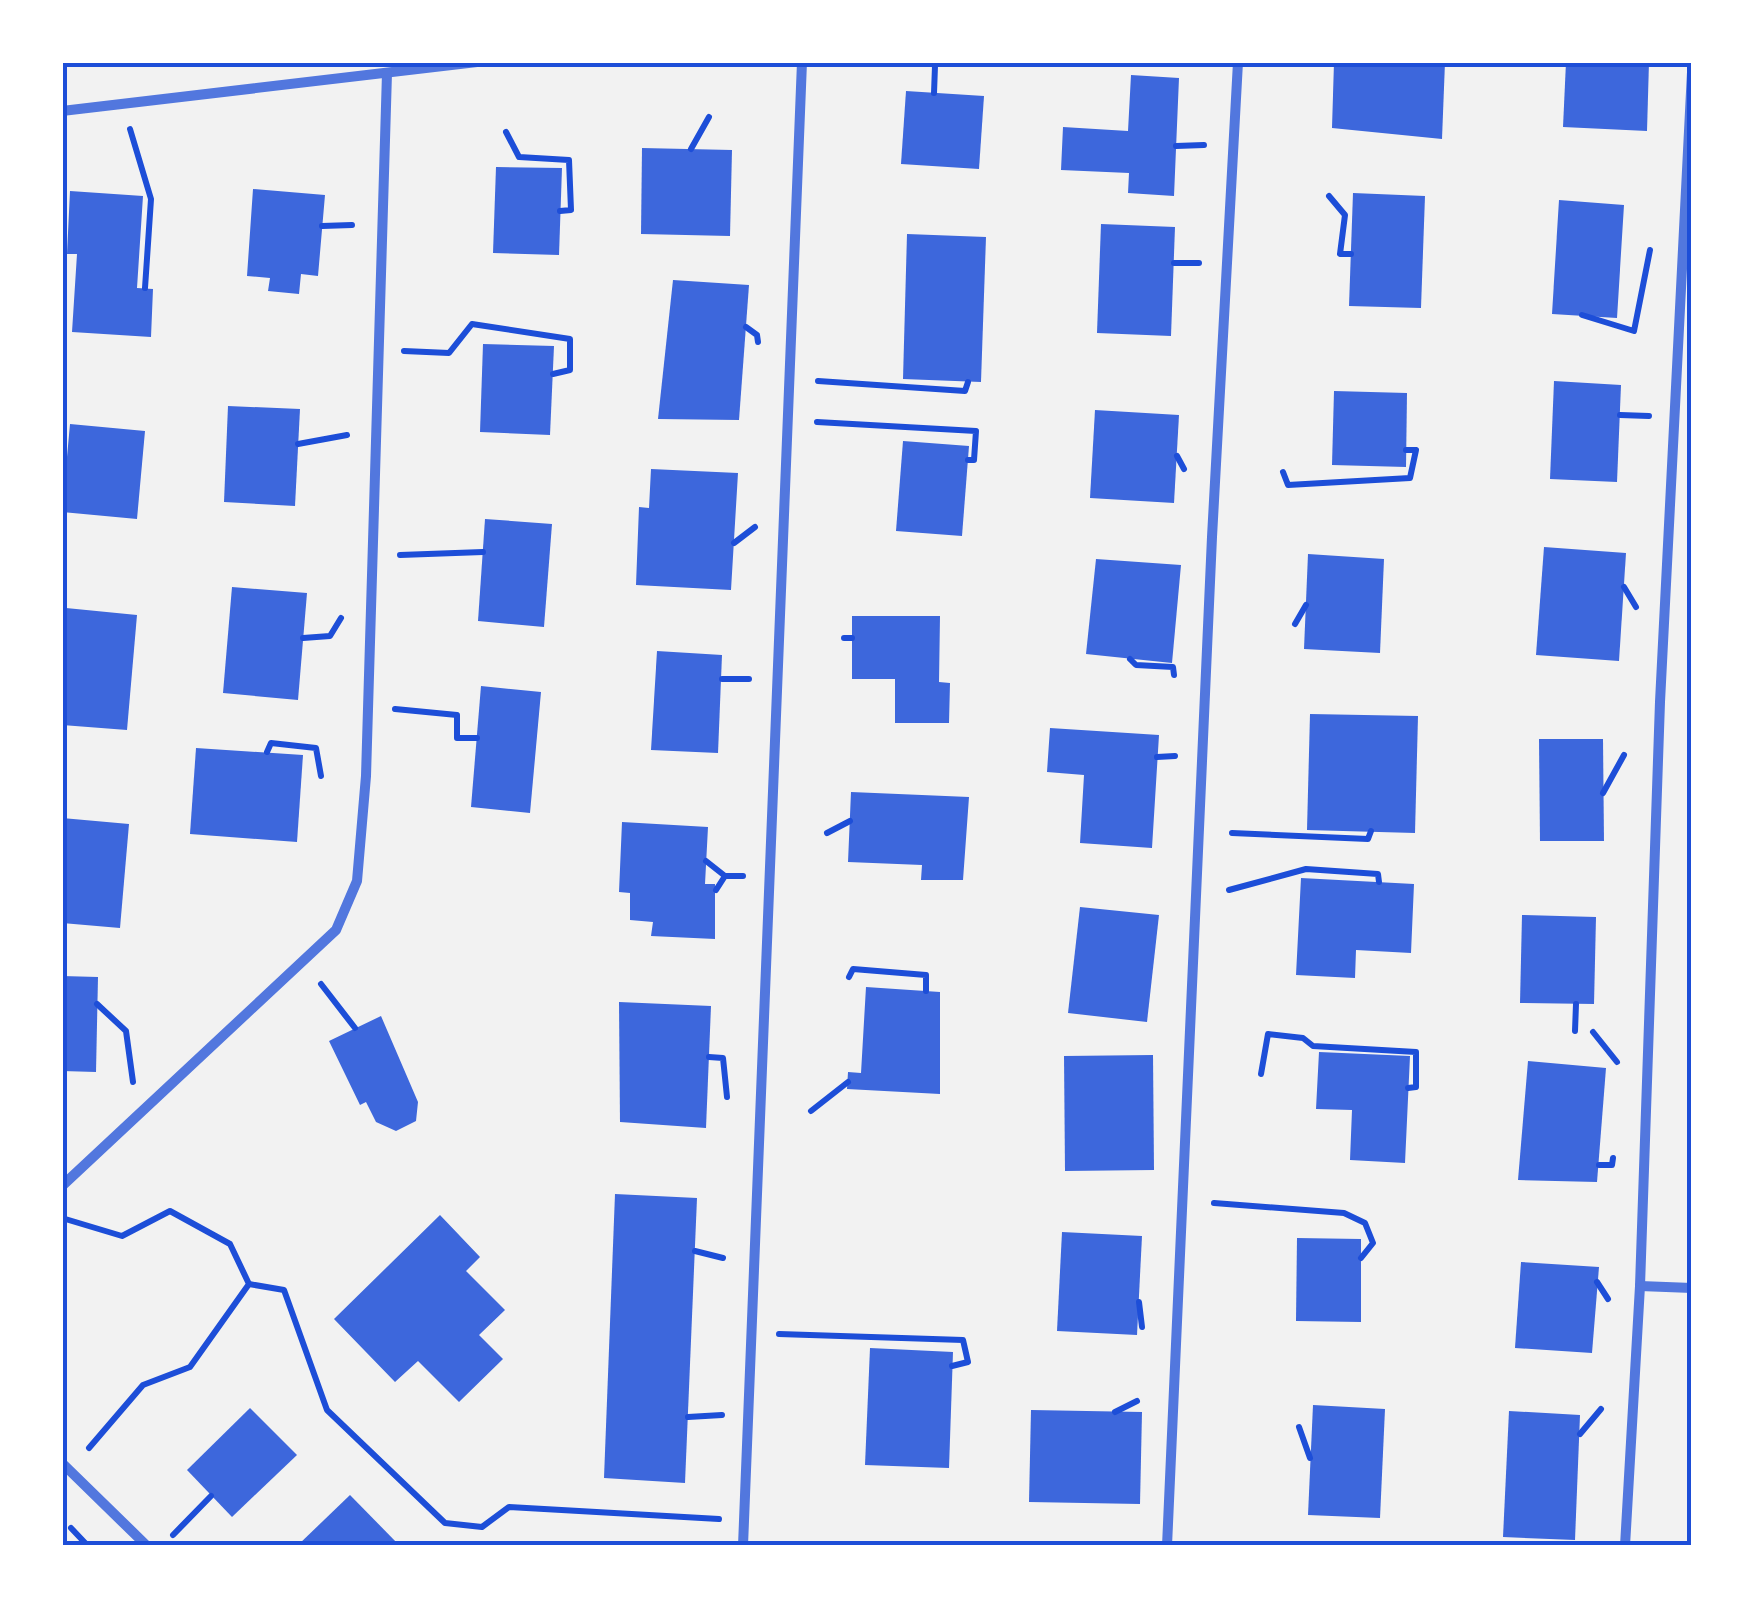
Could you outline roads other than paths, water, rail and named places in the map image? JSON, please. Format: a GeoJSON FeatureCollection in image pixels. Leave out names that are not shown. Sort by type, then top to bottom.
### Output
{"type":"FeatureCollection","features":[{"type":"Feature","properties":{"kind":"street"},"geometry":{"type":"LineString","coordinates":[[62,111],[476,62]]}},
{"type":"Feature","properties":{"kind":"street"},"geometry":{"type":"LineString","coordinates":[[743,1546],[802,62]]}},
{"type":"Feature","properties":{"kind":"street"},"geometry":{"type":"LineString","coordinates":[[1168,1546],[1212,537],[1238,62]]}},
{"type":"Feature","properties":{"kind":"street"},"geometry":{"type":"LineString","coordinates":[[1624,1546],[1640,1286],[1660,712],[1692,72]]}},
{"type":"Feature","properties":{"kind":"street"},"geometry":{"type":"LineString","coordinates":[[62,1186],[336,930],[357,881],[364,820],[387,73]]}},
{"type":"Feature","properties":{"kind":"street"},"geometry":{"type":"LineString","coordinates":[[1640,1286],[1692,1288]]}},
{"type":"Feature","properties":{"kind":"street"},"geometry":{"type":"LineString","coordinates":[[62,1463],[147,1546]]}}]}
